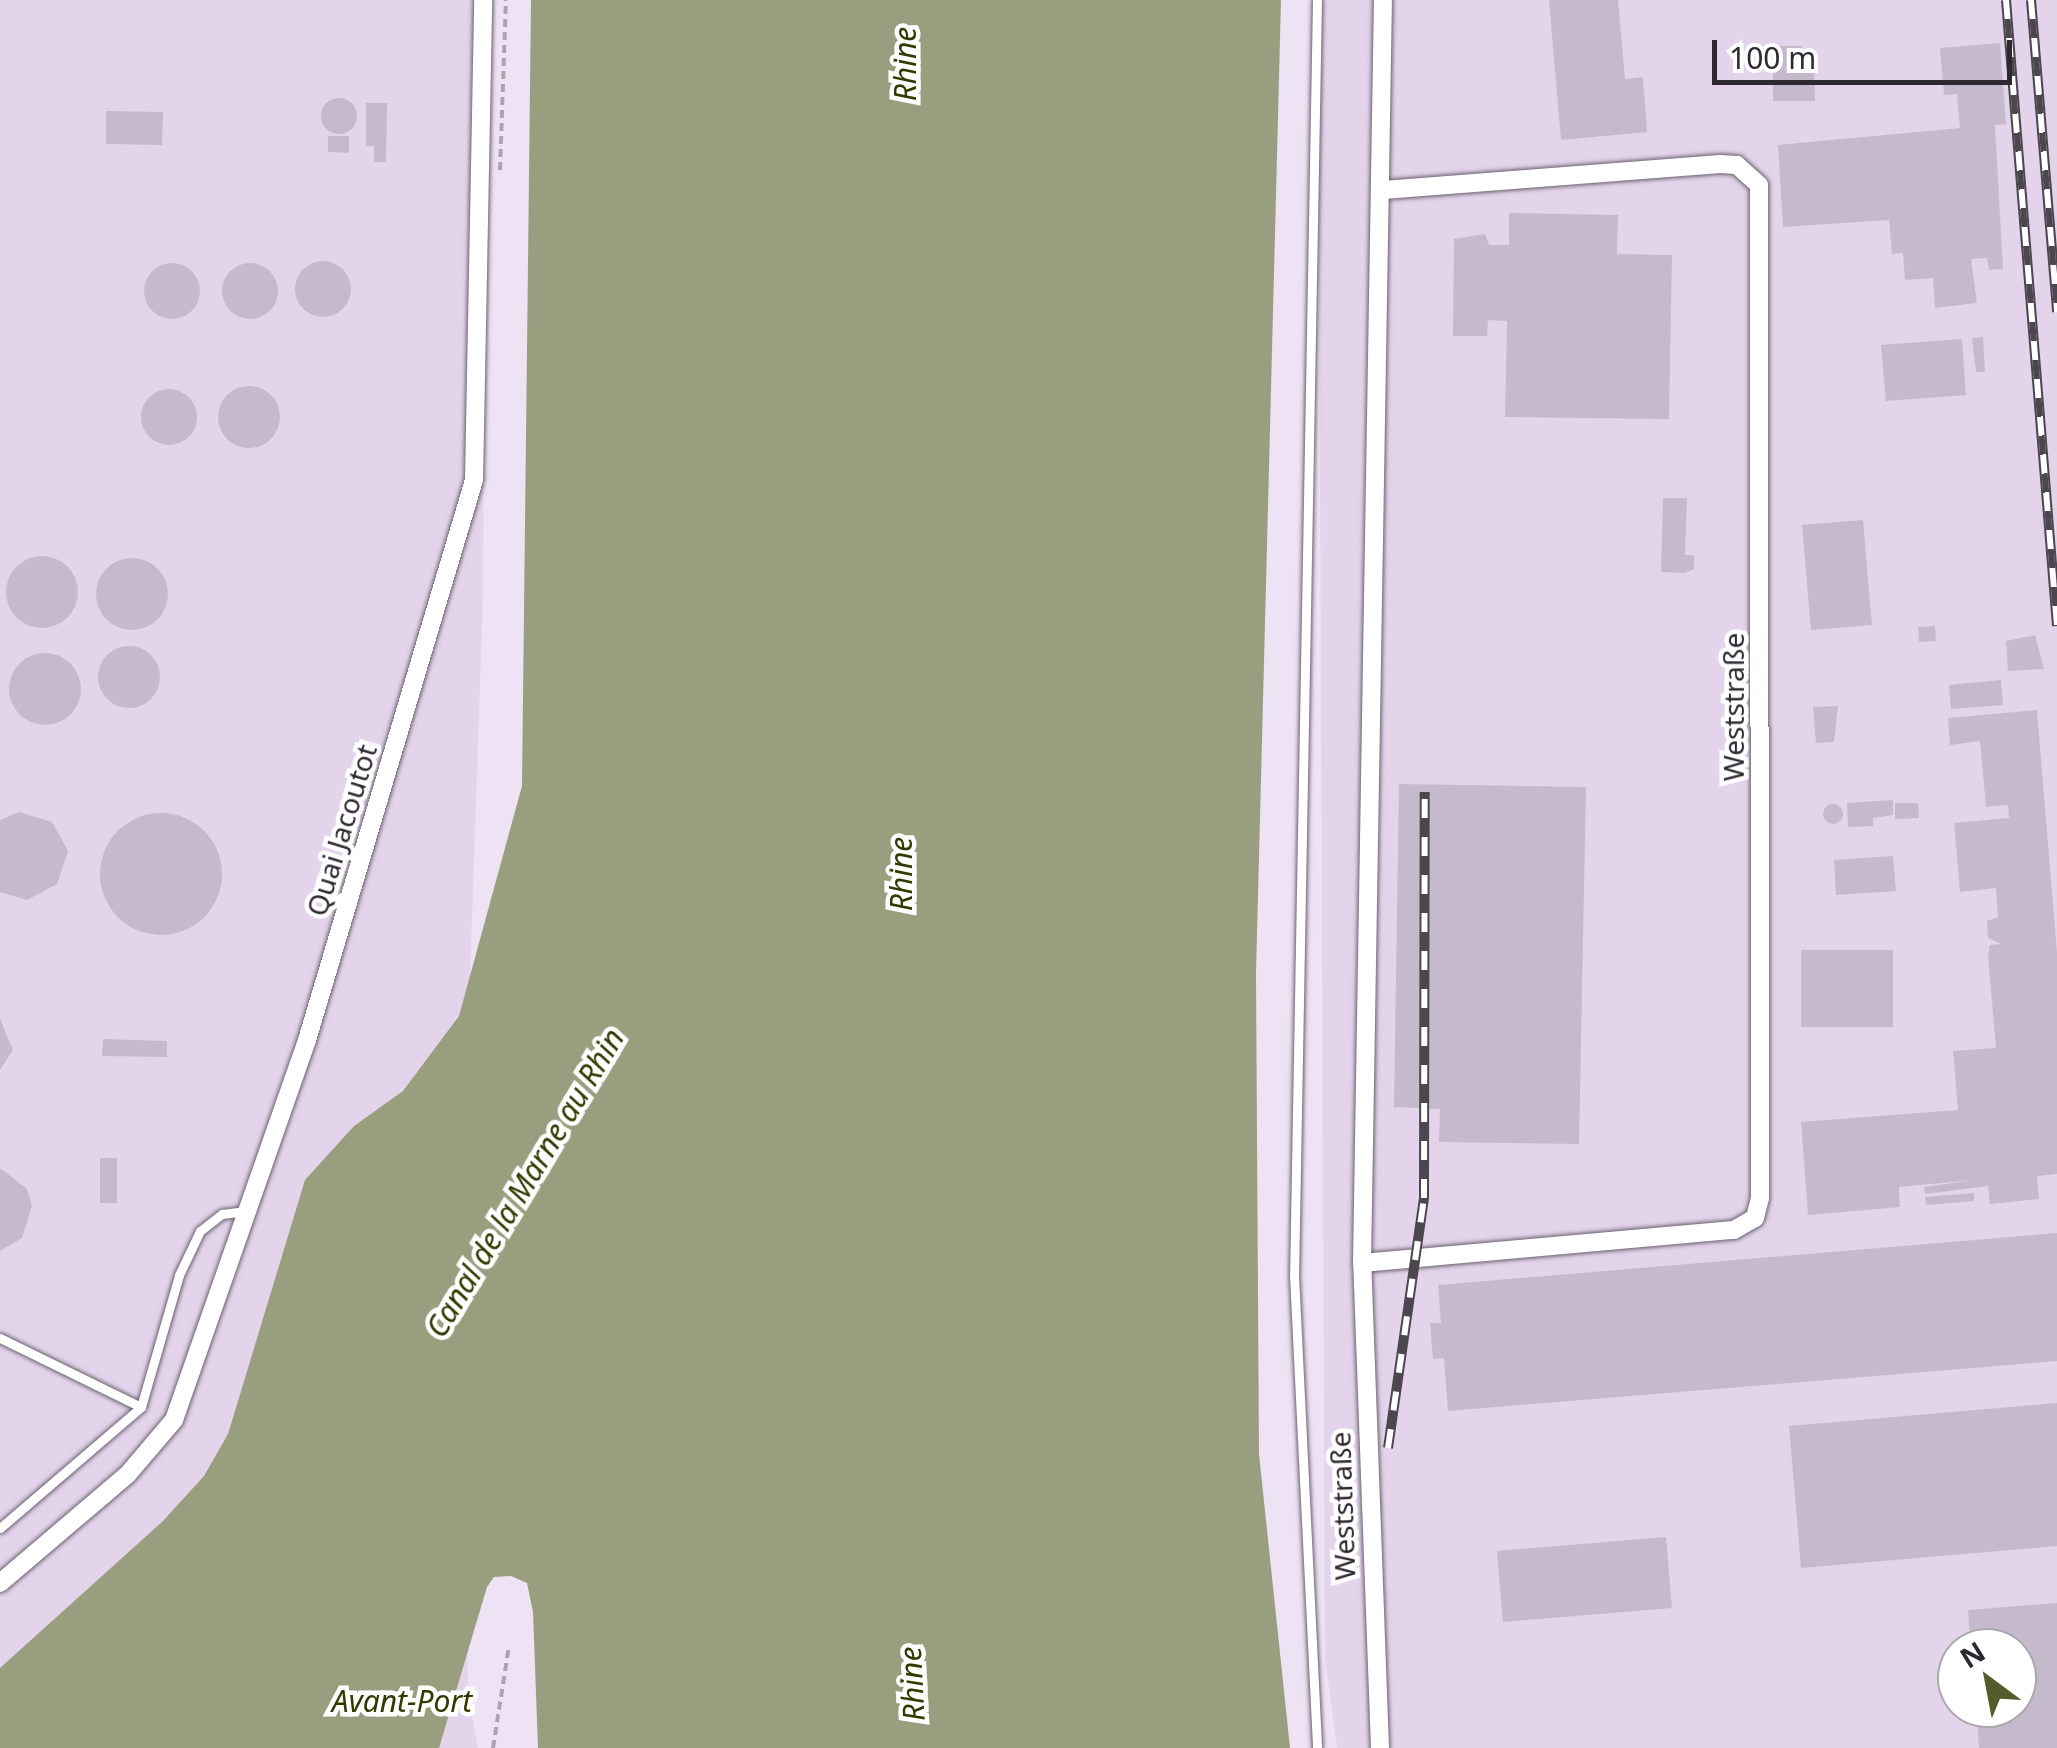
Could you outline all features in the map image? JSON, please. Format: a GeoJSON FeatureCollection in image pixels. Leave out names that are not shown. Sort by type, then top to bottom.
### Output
{"type":"FeatureCollection","features":[{"type":"Feature","properties":{"kind":"street","name":"Quai Jacoutot"},"geometry":{"type":"LineString","coordinates":[[0,1583],[128,1474],[174,1420],[251,1211],[474,480],[483,0]]}},
{"type":"Feature","properties":{"kind":"street","name":"Weststraße"},"geometry":{"type":"LineString","coordinates":[[1380,1748],[1362,1263],[1383,0]]}},
{"type":"Feature","properties":{"kind":"street","name":"Weststraße"},"geometry":{"type":"LineString","coordinates":[[1362,1263],[1720,1232],[1745,1226],[1759,1210],[1762,195],[1746,172],[1720,164],[1521,173],[1380,190]]}},
{"type":"Feature","properties":{"kind":"lane"},"geometry":{"type":"LineString","coordinates":[[1317,0],[1294,1275],[1317,1748]]}},
{"type":"Feature","properties":{"kind":"lane"},"geometry":{"type":"LineString","coordinates":[[0,1528],[141,1407],[178,1275],[200,1231],[222,1214],[251,1211]]}},
{"type":"Feature","properties":{"kind":"lane"},"geometry":{"type":"LineString","coordinates":[[0,1338],[141,1407]]}},
{"type":"Feature","properties":{"kind":"path"},"geometry":{"type":"LineString","coordinates":[[505,142],[506,0]]}},
{"type":"Feature","properties":{"kind":"path"},"geometry":{"type":"LineString","coordinates":[[493,1748],[509,1646]]}},
{"type":"Feature","properties":{"kind":"shaded area"},"geometry":{"type":"Polygon","coordinates":[[[0,0],[486,0],[483,597],[456,1388],[469,1700],[478,1748],[0,1748],[0,0]]]}},
{"type":"Feature","properties":{"kind":"shaded area"},"geometry":{"type":"Polygon","coordinates":[[[1318,0],[2057,0],[2057,1748],[1337,1748],[1325,1657],[1318,0]]]}},
{"type":"Feature","properties":{"kind":"water"},"geometry":{"type":"Polygon","coordinates":[[[531,0],[1281,0],[1256,974],[1259,1454],[1290,1748],[538,1748],[533,1612],[527,1583],[511,1576],[494,1577],[487,1587],[439,1748],[0,1748],[0,1668],[163,1521],[204,1476],[228,1434],[305,1180],[354,1126],[403,1091],[459,1016],[522,786],[531,0]]]}},
{"type":"Feature","properties":{"kind":"building"},"geometry":{"type":"Polygon","coordinates":[[[1549,0],[1618,0],[1625,79],[1643,77],[1647,132],[1561,140],[1549,0]]]}},
{"type":"Feature","properties":{"kind":"building"},"geometry":{"type":"Polygon","coordinates":[[[2000,43],[2006,124],[1995,125],[2003,269],[1989,270],[1987,258],[1971,259],[1977,303],[1935,308],[1933,278],[1905,280],[1903,253],[1892,254],[1889,220],[1783,227],[1778,145],[1960,128],[1957,94],[1944,95],[1940,48],[2000,43]]]}},
{"type":"Feature","properties":{"kind":"building"},"geometry":{"type":"Polygon","coordinates":[[[1773,46],[1802,46],[1802,66],[1814,66],[1815,101],[1773,101],[1773,46]]]}},
{"type":"Feature","properties":{"kind":"building"},"geometry":{"type":"Polygon","coordinates":[[[339,98],[352,103],[357,116],[352,129],[339,134],[326,129],[321,116],[326,103],[339,98]]]}},
{"type":"Feature","properties":{"kind":"building"},"geometry":{"type":"Polygon","coordinates":[[[366,103],[387,103],[386,162],[374,162],[374,146],[366,146],[366,103]]]}},
{"type":"Feature","properties":{"kind":"building"},"geometry":{"type":"Polygon","coordinates":[[[106,111],[163,112],[162,145],[106,144],[106,111]]]}},
{"type":"Feature","properties":{"kind":"building"},"geometry":{"type":"Polygon","coordinates":[[[328,136],[349,136],[349,153],[328,152],[328,136]]]}},
{"type":"Feature","properties":{"kind":"building"},"geometry":{"type":"Polygon","coordinates":[[[1509,213],[1618,215],[1617,254],[1672,255],[1669,419],[1505,417],[1507,321],[1488,320],[1487,336],[1453,336],[1454,239],[1485,234],[1489,245],[1509,245],[1509,213]]]}},
{"type":"Feature","properties":{"kind":"building"},"geometry":{"type":"Polygon","coordinates":[[[323,261],[343,269],[351,289],[343,309],[323,317],[303,309],[295,289],[303,269],[323,261]]]}},
{"type":"Feature","properties":{"kind":"building"},"geometry":{"type":"Polygon","coordinates":[[[172,263],[192,271],[200,291],[192,311],[172,319],[152,311],[144,291],[152,271],[172,263]]]}},
{"type":"Feature","properties":{"kind":"building"},"geometry":{"type":"Polygon","coordinates":[[[250,263],[270,271],[278,291],[270,311],[250,319],[230,311],[222,291],[230,271],[250,263]]]}},
{"type":"Feature","properties":{"kind":"building"},"geometry":{"type":"Polygon","coordinates":[[[1983,337],[1985,372],[1976,372],[1972,338],[1983,337]]]}},
{"type":"Feature","properties":{"kind":"building"},"geometry":{"type":"Polygon","coordinates":[[[1962,339],[1966,395],[1886,401],[1881,345],[1962,339]]]}},
{"type":"Feature","properties":{"kind":"building"},"geometry":{"type":"Polygon","coordinates":[[[249,386],[271,395],[280,417],[271,439],[249,448],[227,439],[218,417],[227,395],[249,386]]]}},
{"type":"Feature","properties":{"kind":"building"},"geometry":{"type":"Polygon","coordinates":[[[169,389],[189,397],[197,417],[189,437],[169,445],[149,437],[141,417],[149,397],[169,389]]]}},
{"type":"Feature","properties":{"kind":"building"},"geometry":{"type":"Polygon","coordinates":[[[1663,498],[1687,498],[1685,555],[1694,555],[1694,569],[1685,573],[1661,572],[1663,498]]]}},
{"type":"Feature","properties":{"kind":"building"},"geometry":{"type":"Polygon","coordinates":[[[1863,520],[1872,625],[1811,630],[1802,525],[1863,520]]]}},
{"type":"Feature","properties":{"kind":"building"},"geometry":{"type":"Polygon","coordinates":[[[42,556],[67,567],[78,592],[67,617],[42,628],[17,617],[6,592],[17,567],[42,556]]]}},
{"type":"Feature","properties":{"kind":"building"},"geometry":{"type":"Polygon","coordinates":[[[132,558],[157,569],[168,594],[157,619],[132,630],[107,619],[96,594],[107,569],[132,558]]]}},
{"type":"Feature","properties":{"kind":"building"},"geometry":{"type":"Polygon","coordinates":[[[1935,626],[1936,641],[1919,642],[1918,627],[1935,626]]]}},
{"type":"Feature","properties":{"kind":"building"},"geometry":{"type":"Polygon","coordinates":[[[2035,635],[2044,669],[2008,671],[2006,641],[2035,635]]]}},
{"type":"Feature","properties":{"kind":"building"},"geometry":{"type":"Polygon","coordinates":[[[129,646],[151,655],[160,677],[151,699],[129,708],[107,699],[98,677],[107,655],[129,646]]]}},
{"type":"Feature","properties":{"kind":"building"},"geometry":{"type":"Polygon","coordinates":[[[45,653],[70,664],[81,689],[70,714],[45,725],[20,714],[9,689],[20,664],[45,653]]]}},
{"type":"Feature","properties":{"kind":"building"},"geometry":{"type":"Polygon","coordinates":[[[2001,680],[2003,705],[1951,709],[1949,685],[2001,680]]]}},
{"type":"Feature","properties":{"kind":"building"},"geometry":{"type":"Polygon","coordinates":[[[1838,706],[1834,742],[1816,743],[1813,707],[1838,706]]]}},
{"type":"Feature","properties":{"kind":"building"},"geometry":{"type":"Polygon","coordinates":[[[2037,710],[2057,953],[2057,1174],[2037,1176],[2039,1199],[1990,1204],[1988,1186],[1925,1194],[1924,1187],[1973,1180],[1899,1187],[1900,1207],[1808,1215],[1801,1122],[1958,1110],[1953,1051],[1996,1048],[1988,956],[1990,945],[2001,944],[1988,938],[1987,921],[1998,917],[1996,888],[1960,892],[1954,823],[2009,818],[2008,805],[1986,807],[1980,741],[1950,745],[1948,718],[2037,710]]]}},
{"type":"Feature","properties":{"kind":"building"},"geometry":{"type":"Polygon","coordinates":[[[1399,784],[1586,787],[1579,1144],[1439,1142],[1440,1109],[1394,1107],[1399,784]]]}},
{"type":"Feature","properties":{"kind":"building"},"geometry":{"type":"Polygon","coordinates":[[[1893,800],[1893,815],[1873,818],[1873,826],[1848,827],[1847,803],[1893,800]]]}},
{"type":"Feature","properties":{"kind":"building"},"geometry":{"type":"Polygon","coordinates":[[[1895,803],[1918,803],[1919,818],[1895,819],[1895,803]]]}},
{"type":"Feature","properties":{"kind":"building"},"geometry":{"type":"Polygon","coordinates":[[[1829,804],[1837,804],[1843,814],[1837,824],[1829,824],[1823,818],[1823,810],[1829,804]]]}},
{"type":"Feature","properties":{"kind":"building"},"geometry":{"type":"Polygon","coordinates":[[[19,812],[52,822],[68,851],[57,884],[27,900],[0,892],[0,820],[19,812]]]}},
{"type":"Feature","properties":{"kind":"building"},"geometry":{"type":"Polygon","coordinates":[[[161,813],[184,818],[204,831],[217,851],[222,874],[217,897],[204,917],[184,930],[161,935],[138,930],[118,917],[105,897],[100,874],[105,851],[118,831],[138,818],[161,813]]]}},
{"type":"Feature","properties":{"kind":"building"},"geometry":{"type":"Polygon","coordinates":[[[1893,856],[1896,891],[1836,895],[1834,860],[1893,856]]]}},
{"type":"Feature","properties":{"kind":"building"},"geometry":{"type":"Polygon","coordinates":[[[1801,950],[1893,950],[1893,1027],[1801,1027],[1801,950]]]}},
{"type":"Feature","properties":{"kind":"building"},"geometry":{"type":"Polygon","coordinates":[[[0,1019],[13,1050],[0,1070],[0,1019]]]}},
{"type":"Feature","properties":{"kind":"building"},"geometry":{"type":"Polygon","coordinates":[[[103,1039],[167,1041],[167,1057],[102,1056],[103,1039]]]}},
{"type":"Feature","properties":{"kind":"building"},"geometry":{"type":"Polygon","coordinates":[[[100,1158],[117,1158],[117,1203],[100,1203],[100,1158]]]}},
{"type":"Feature","properties":{"kind":"building"},"geometry":{"type":"Polygon","coordinates":[[[0,1168],[27,1189],[32,1206],[22,1238],[0,1251],[0,1168]]]}},
{"type":"Feature","properties":{"kind":"building"},"geometry":{"type":"Polygon","coordinates":[[[1974,1193],[1974,1201],[1926,1205],[1925,1197],[1974,1193]]]}},
{"type":"Feature","properties":{"kind":"building"},"geometry":{"type":"Polygon","coordinates":[[[2057,1233],[2057,1361],[1448,1411],[1444,1358],[1433,1359],[1430,1323],[1441,1323],[1438,1285],[2057,1233]]]}},
{"type":"Feature","properties":{"kind":"building"},"geometry":{"type":"Polygon","coordinates":[[[2057,1403],[2057,1546],[1801,1568],[1789,1426],[2057,1403]]]}},
{"type":"Feature","properties":{"kind":"building"},"geometry":{"type":"Polygon","coordinates":[[[1666,1537],[1672,1608],[1503,1622],[1497,1551],[1666,1537]]]}},
{"type":"Feature","properties":{"kind":"building"},"geometry":{"type":"Polygon","coordinates":[[[2057,1603],[2057,1748],[1979,1748],[1978,1728],[2037,1728],[2037,1628],[1969,1628],[1968,1610],[2057,1603]]]}},
{"type":"Feature","properties":{"kind":"railway"},"geometry":{"type":"LineString","coordinates":[[2006,0],[2057,626]]}},
{"type":"Feature","properties":{"kind":"railway"},"geometry":{"type":"LineString","coordinates":[[2031,0],[2057,312]]}},
{"type":"Feature","properties":{"kind":"railway"},"geometry":{"type":"LineString","coordinates":[[1388,1448],[1424,1198],[1425,792]]}},
{"type":"Feature","properties":{"kind":"water label","name":"Rhine"},"geometry":{"type":"Point","coordinates":[905,64]}},
{"type":"Feature","properties":{"kind":"water label","name":"Rhine"},"geometry":{"type":"Point","coordinates":[901,874]}},
{"type":"Feature","properties":{"kind":"water label","name":"Canal de la Marne au Rhin"},"geometry":{"type":"Point","coordinates":[525,1183]}},
{"type":"Feature","properties":{"kind":"water label","name":"Rhine"},"geometry":{"type":"Point","coordinates":[912,1684]}},
{"type":"Feature","properties":{"kind":"water label","name":"Avant-Port"},"geometry":{"type":"Point","coordinates":[402,1701]}}]}
